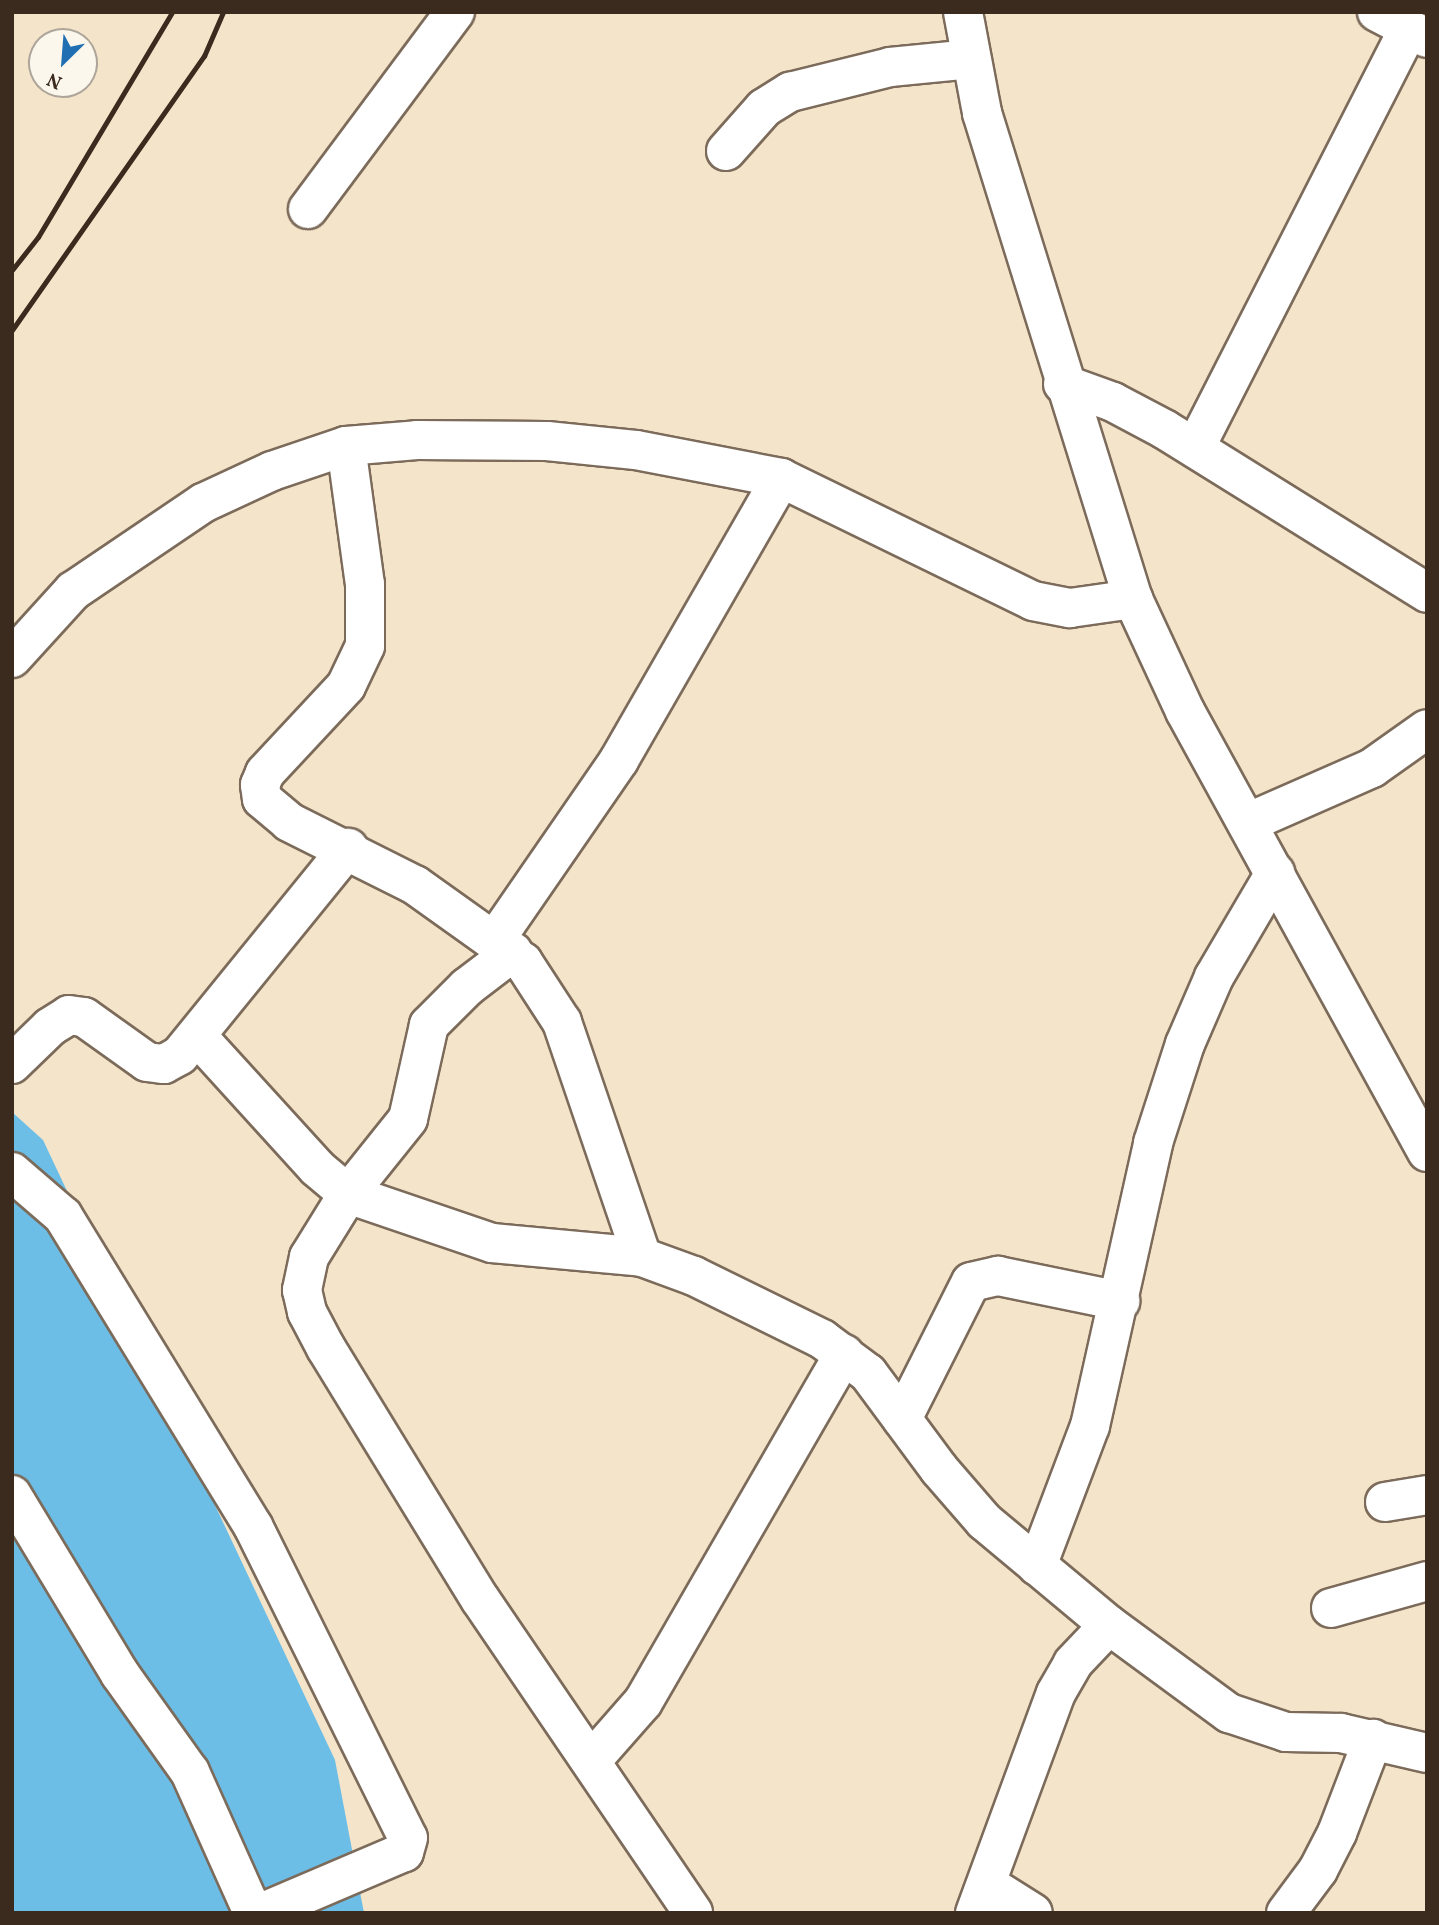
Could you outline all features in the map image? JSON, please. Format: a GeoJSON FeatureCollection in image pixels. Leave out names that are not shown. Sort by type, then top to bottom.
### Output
{"type":"FeatureCollection","features":[{"type":"Feature","properties":{"kind":"street"},"geometry":{"type":"LineString","coordinates":[[308,209],[455,12]]}},
{"type":"Feature","properties":{"kind":"street"},"geometry":{"type":"LineString","coordinates":[[963,12],[982,113],[1063,384],[1133,599],[1185,711],[1275,873],[1416,1104],[1427,1152]]}},
{"type":"Feature","properties":{"kind":"street"},"geometry":{"type":"LineString","coordinates":[[1195,448],[1404,26]]}},
{"type":"Feature","properties":{"kind":"street"},"geometry":{"type":"LineString","coordinates":[[726,151],[764,108],[790,92],[890,67],[972,60]]}},
{"type":"Feature","properties":{"kind":"street"},"geometry":{"type":"LineString","coordinates":[[1063,384],[1113,402],[1195,448],[1427,593]]}},
{"type":"Feature","properties":{"kind":"street"},"geometry":{"type":"LineString","coordinates":[[12,658],[73,591],[203,503],[272,471],[346,446],[417,440],[547,441],[636,450],[781,478],[1033,601],[1070,608],[1133,599]]}},
{"type":"Feature","properties":{"kind":"street"},"geometry":{"type":"LineString","coordinates":[[346,446],[365,584],[365,646],[346,686],[277,758],[260,785],[267,807],[415,885],[504,946],[562,1022],[642,1257]]}},
{"type":"Feature","properties":{"kind":"street"},"geometry":{"type":"LineString","coordinates":[[693,1913],[592,1760],[480,1599],[307,1312],[302,1274],[348,1194],[408,1119],[429,1025],[504,946],[619,760],[781,478]]}},
{"type":"Feature","properties":{"kind":"street"},"geometry":{"type":"LineString","coordinates":[[1247,823],[1372,768],[1427,729]]}},
{"type":"Feature","properties":{"kind":"street"},"geometry":{"type":"LineString","coordinates":[[12,1064],[57,1021],[69,1015],[84,1017],[147,1062],[164,1064],[197,1036],[348,848]]}},
{"type":"Feature","properties":{"kind":"street"},"geometry":{"type":"LineString","coordinates":[[1037,1566],[1085,1445],[1120,1301],[1153,1143],[1185,1044],[1214,977],[1275,873]]}},
{"type":"Feature","properties":{"kind":"street"},"geometry":{"type":"LineString","coordinates":[[197,1036],[317,1168],[348,1194],[492,1243],[642,1257],[705,1281],[845,1354],[868,1373],[984,1521],[1109,1625],[1246,1721],[1286,1732],[1341,1733],[1427,1753]]}},
{"type":"Feature","properties":{"kind":"street"},"geometry":{"type":"LineString","coordinates":[[12,1171],[63,1216],[253,1526],[408,1838],[404,1852],[261,1913]]}},
{"type":"Feature","properties":{"kind":"street"},"geometry":{"type":"LineString","coordinates":[[902,1419],[971,1282],[998,1276],[1120,1301]]}},
{"type":"Feature","properties":{"kind":"street"},"geometry":{"type":"LineString","coordinates":[[592,1760],[643,1702],[845,1354]]}},
{"type":"Feature","properties":{"kind":"street"},"geometry":{"type":"LineString","coordinates":[[12,1495],[120,1674],[190,1772],[253,1913]]}},
{"type":"Feature","properties":{"kind":"street"},"geometry":{"type":"LineString","coordinates":[[1385,1502],[1427,1495]]}},
{"type":"Feature","properties":{"kind":"street"},"geometry":{"type":"LineString","coordinates":[[1331,1608],[1427,1581]]}},
{"type":"Feature","properties":{"kind":"street"},"geometry":{"type":"LineString","coordinates":[[1033,1913],[981,1898],[1056,1693],[1073,1663],[1109,1625]]}},
{"type":"Feature","properties":{"kind":"street"},"geometry":{"type":"LineString","coordinates":[[1286,1913],[1318,1870],[1337,1833],[1373,1739]]}},
{"type":"Feature","properties":{"kind":"water"},"geometry":{"type":"Polygon","coordinates":[[[12,1112],[43,1140],[335,1760],[364,1913],[12,1913],[12,1112]]]}},
{"type":"Feature","properties":{"kind":"railway"},"geometry":{"type":"LineString","coordinates":[[12,270],[38,237],[172,12]]}},
{"type":"Feature","properties":{"kind":"railway"},"geometry":{"type":"LineString","coordinates":[[12,330],[204,56],[223,12]]}}]}
